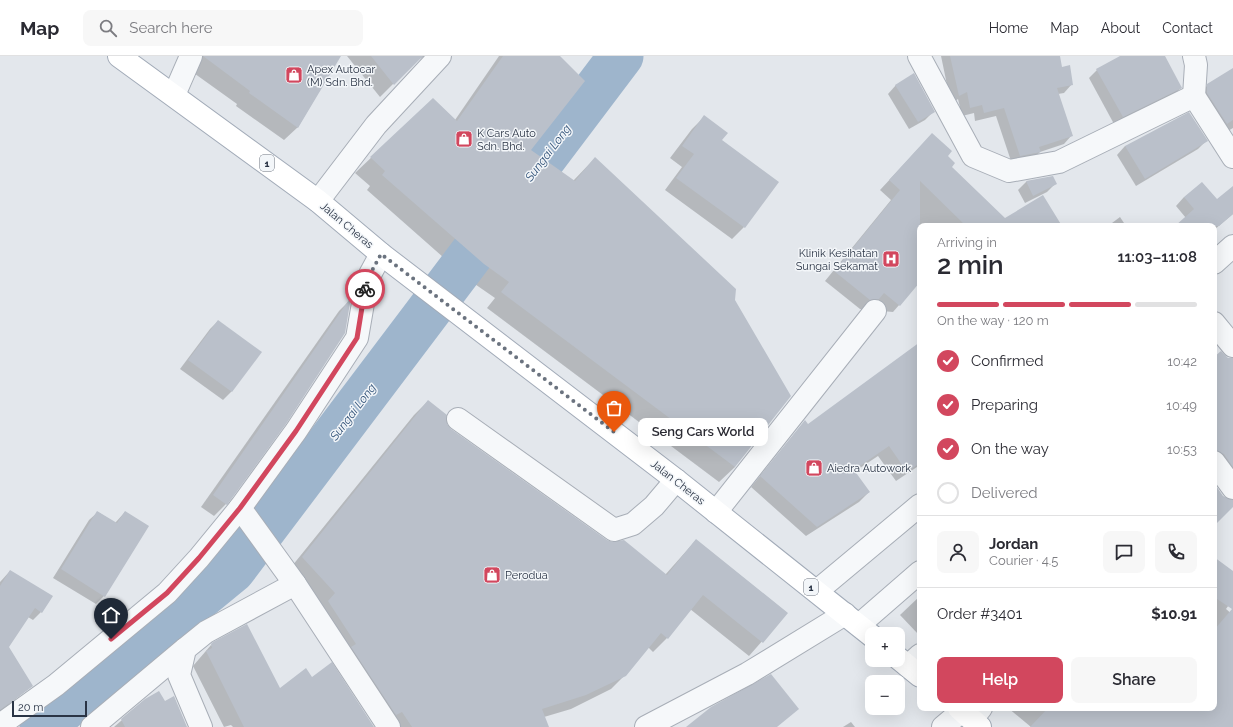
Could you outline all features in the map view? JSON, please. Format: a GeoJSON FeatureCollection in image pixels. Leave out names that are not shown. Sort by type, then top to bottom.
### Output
{"type":"FeatureCollection","features":[{"type":"Feature","properties":{"kind":"main road","name":"Jalan Cheras"},"geometry":{"type":"LineString","coordinates":[[119,56],[318,201],[381,254],[676,480],[859,625]]}},
{"type":"Feature","properties":{"kind":"street"},"geometry":{"type":"LineString","coordinates":[[174,95],[192,56]]}},
{"type":"Feature","properties":{"kind":"street"},"geometry":{"type":"LineString","coordinates":[[318,201],[376,125],[440,56]]}},
{"type":"Feature","properties":{"kind":"street"},"geometry":{"type":"LineString","coordinates":[[919,56],[973,156],[1009,171],[1060,162],[1194,96]]}},
{"type":"Feature","properties":{"kind":"street"},"geometry":{"type":"LineString","coordinates":[[1194,56],[1196,65],[1194,96],[1233,157]]}},
{"type":"Feature","properties":{"kind":"street"},"geometry":{"type":"LineString","coordinates":[[1217,260],[1233,246]]}},
{"type":"Feature","properties":{"kind":"street"},"geometry":{"type":"LineString","coordinates":[[0,725],[56,685],[167,593],[199,558],[244,514],[357,338],[367,280],[381,254]]}},
{"type":"Feature","properties":{"kind":"street"},"geometry":{"type":"LineString","coordinates":[[716,512],[875,311]]}},
{"type":"Feature","properties":{"kind":"street"},"geometry":{"type":"LineString","coordinates":[[1217,327],[1233,346]]}},
{"type":"Feature","properties":{"kind":"street"},"geometry":{"type":"LineString","coordinates":[[458,419],[614,530],[633,524],[654,506],[676,480]]}},
{"type":"Feature","properties":{"kind":"street"},"geometry":{"type":"LineString","coordinates":[[1217,466],[1233,488]]}},
{"type":"Feature","properties":{"kind":"street"},"geometry":{"type":"LineString","coordinates":[[817,591],[917,508]]}},
{"type":"Feature","properties":{"kind":"street"},"geometry":{"type":"LineString","coordinates":[[244,514],[292,580],[389,727]]}},
{"type":"Feature","properties":{"kind":"street"},"geometry":{"type":"LineString","coordinates":[[646,727],[747,674],[859,625],[917,575]]}},
{"type":"Feature","properties":{"kind":"street"},"geometry":{"type":"LineString","coordinates":[[92,727],[206,632],[292,580]]}},
{"type":"Feature","properties":{"kind":"street"},"geometry":{"type":"LineString","coordinates":[[185,649],[179,675],[201,727]]}},
{"type":"Feature","properties":{"kind":"street"},"geometry":{"type":"LineString","coordinates":[[943,727],[971,715]]}},
{"type":"Feature","properties":{"kind":"building","name":"Apex Autocar (M) Sdn. Bhd."},"geometry":{"type":"Polygon","coordinates":[[[203,56],[341,56],[298,128],[249,93],[250,91],[203,56]]]}},
{"type":"Feature","properties":{"kind":"building"},"geometry":{"type":"Polygon","coordinates":[[[371,56],[423,56],[394,85],[371,56]]]}},
{"type":"Feature","properties":{"kind":"building"},"geometry":{"type":"Polygon","coordinates":[[[503,56],[560,56],[585,81],[531,150],[575,181],[595,157],[736,289],[735,300],[791,396],[735,467],[501,292],[509,282],[484,264],[382,175],[385,171],[370,157],[433,98],[457,121],[503,56]]]}},
{"type":"Feature","properties":{"kind":"building"},"geometry":{"type":"Polygon","coordinates":[[[950,56],[1060,56],[1062,67],[1070,65],[1073,85],[1057,88],[1073,136],[1039,147],[1041,152],[1020,156],[1004,108],[984,113],[982,105],[970,108],[967,92],[959,96],[950,56]]]}},
{"type":"Feature","properties":{"kind":"building"},"geometry":{"type":"Polygon","coordinates":[[[1120,56],[1165,56],[1182,88],[1123,117],[1096,69],[1120,56]]]}},
{"type":"Feature","properties":{"kind":"building"},"geometry":{"type":"Polygon","coordinates":[[[1233,68],[1233,120],[1227,124],[1207,93],[1207,84],[1233,68]]]}},
{"type":"Feature","properties":{"kind":"building"},"geometry":{"type":"Polygon","coordinates":[[[914,73],[935,112],[918,122],[895,85],[914,73]]]}},
{"type":"Feature","properties":{"kind":"building"},"geometry":{"type":"Polygon","coordinates":[[[1189,112],[1208,141],[1145,179],[1125,146],[1189,112]]]}},
{"type":"Feature","properties":{"kind":"building"},"geometry":{"type":"Polygon","coordinates":[[[704,115],[728,133],[722,140],[779,182],[745,228],[676,178],[694,154],[682,146],[704,115]]]}},
{"type":"Feature","properties":{"kind":"building"},"geometry":{"type":"Polygon","coordinates":[[[932,133],[952,151],[948,156],[955,163],[952,167],[1005,218],[1043,195],[1060,223],[963,223],[920,181],[920,223],[917,223],[917,286],[900,306],[884,293],[879,299],[870,300],[834,271],[900,190],[889,180],[932,133]]]}},
{"type":"Feature","properties":{"kind":"building"},"geometry":{"type":"Polygon","coordinates":[[[1053,176],[1057,184],[1033,196],[1026,181],[1053,176]]]}},
{"type":"Feature","properties":{"kind":"building"},"geometry":{"type":"Polygon","coordinates":[[[1202,182],[1217,199],[1233,186],[1233,214],[1219,226],[1217,226],[1217,223],[1178,223],[1194,209],[1184,197],[1202,182]]]}},
{"type":"Feature","properties":{"kind":"building"},"geometry":{"type":"Polygon","coordinates":[[[351,297],[345,333],[286,424],[227,505],[213,495],[351,297]]]}},
{"type":"Feature","properties":{"kind":"building"},"geometry":{"type":"Polygon","coordinates":[[[218,320],[262,352],[232,392],[188,360],[218,320]]]}},
{"type":"Feature","properties":{"kind":"building"},"geometry":{"type":"Polygon","coordinates":[[[917,344],[917,465],[907,472],[889,446],[854,470],[870,492],[817,527],[760,476],[805,420],[808,424],[917,344]]]}},
{"type":"Feature","properties":{"kind":"building"},"geometry":{"type":"Polygon","coordinates":[[[1221,351],[1228,358],[1233,358],[1233,467],[1224,454],[1217,451],[1217,354],[1221,351]]]}},
{"type":"Feature","properties":{"kind":"building","name":"Perodua"},"geometry":{"type":"Polygon","coordinates":[[[428,400],[447,415],[447,424],[451,429],[607,540],[612,542],[624,540],[667,575],[696,539],[788,613],[763,643],[703,595],[668,639],[661,633],[626,676],[586,695],[542,709],[549,727],[412,727],[402,712],[396,715],[351,647],[356,644],[328,601],[335,593],[302,557],[428,400]]]}},
{"type":"Feature","properties":{"kind":"building"},"geometry":{"type":"Polygon","coordinates":[[[1217,487],[1223,496],[1233,500],[1233,507],[1217,523],[1217,487]]]}},
{"type":"Feature","properties":{"kind":"building"},"geometry":{"type":"Polygon","coordinates":[[[97,511],[117,523],[125,511],[149,526],[105,597],[61,569],[97,511]]]}},
{"type":"Feature","properties":{"kind":"building"},"geometry":{"type":"Polygon","coordinates":[[[1217,559],[1233,571],[1233,727],[1030,727],[1045,711],[1217,711],[1217,626],[1232,609],[1217,599],[1217,559]]]}},
{"type":"Feature","properties":{"kind":"building"},"geometry":{"type":"Polygon","coordinates":[[[10,570],[53,596],[42,613],[35,608],[9,647],[33,686],[0,710],[0,586],[10,570]]]}},
{"type":"Feature","properties":{"kind":"building"},"geometry":{"type":"Polygon","coordinates":[[[247,624],[280,688],[306,668],[312,677],[332,662],[374,727],[244,727],[206,651],[212,648],[211,644],[213,642],[247,624]]]}},
{"type":"Feature","properties":{"kind":"building"},"geometry":{"type":"Polygon","coordinates":[[[771,674],[799,709],[777,727],[686,727],[711,707],[771,674]]]}},
{"type":"Feature","properties":{"kind":"building"},"geometry":{"type":"Polygon","coordinates":[[[159,691],[165,701],[174,696],[187,727],[125,727],[121,719],[145,699],[159,691]]]}},
{"type":"Feature","properties":{"kind":"waterway","name":"Sungai Long"},"geometry":{"type":"LineString","coordinates":[[42,727],[233,570],[621,56]]}},
{"type":"Feature","properties":{"kind":"way so far"},"geometry":{"type":"LineString","coordinates":[[365,289],[367,280],[381,254],[614,432]]}},
{"type":"Feature","properties":{"kind":"place","name":"Apex Autocar (M) Sdn. Bhd."},"geometry":{"type":"Point","coordinates":[294,75]}},
{"type":"Feature","properties":{"kind":"place","name":"K Cars Auto Sdn. Bhd."},"geometry":{"type":"Point","coordinates":[464,139]}},
{"type":"Feature","properties":{"kind":"place","name":"Klinik Kesihatan Sungai Sekamat"},"geometry":{"type":"Point","coordinates":[891,259]}},
{"type":"Feature","properties":{"kind":"place","name":"Seng Cars World"},"geometry":{"type":"Point","coordinates":[614,432]}},
{"type":"Feature","properties":{"kind":"place","name":"Aiedra Autowork"},"geometry":{"type":"Point","coordinates":[814,468]}},
{"type":"Feature","properties":{"kind":"place","name":"Perodua"},"geometry":{"type":"Point","coordinates":[492,575]}},
{"type":"Feature","properties":{"kind":"route"},"geometry":{"type":"LineString","coordinates":[[111,639],[167,593],[199,558],[240,508],[296,431],[357,338],[365,289]]}}]}
